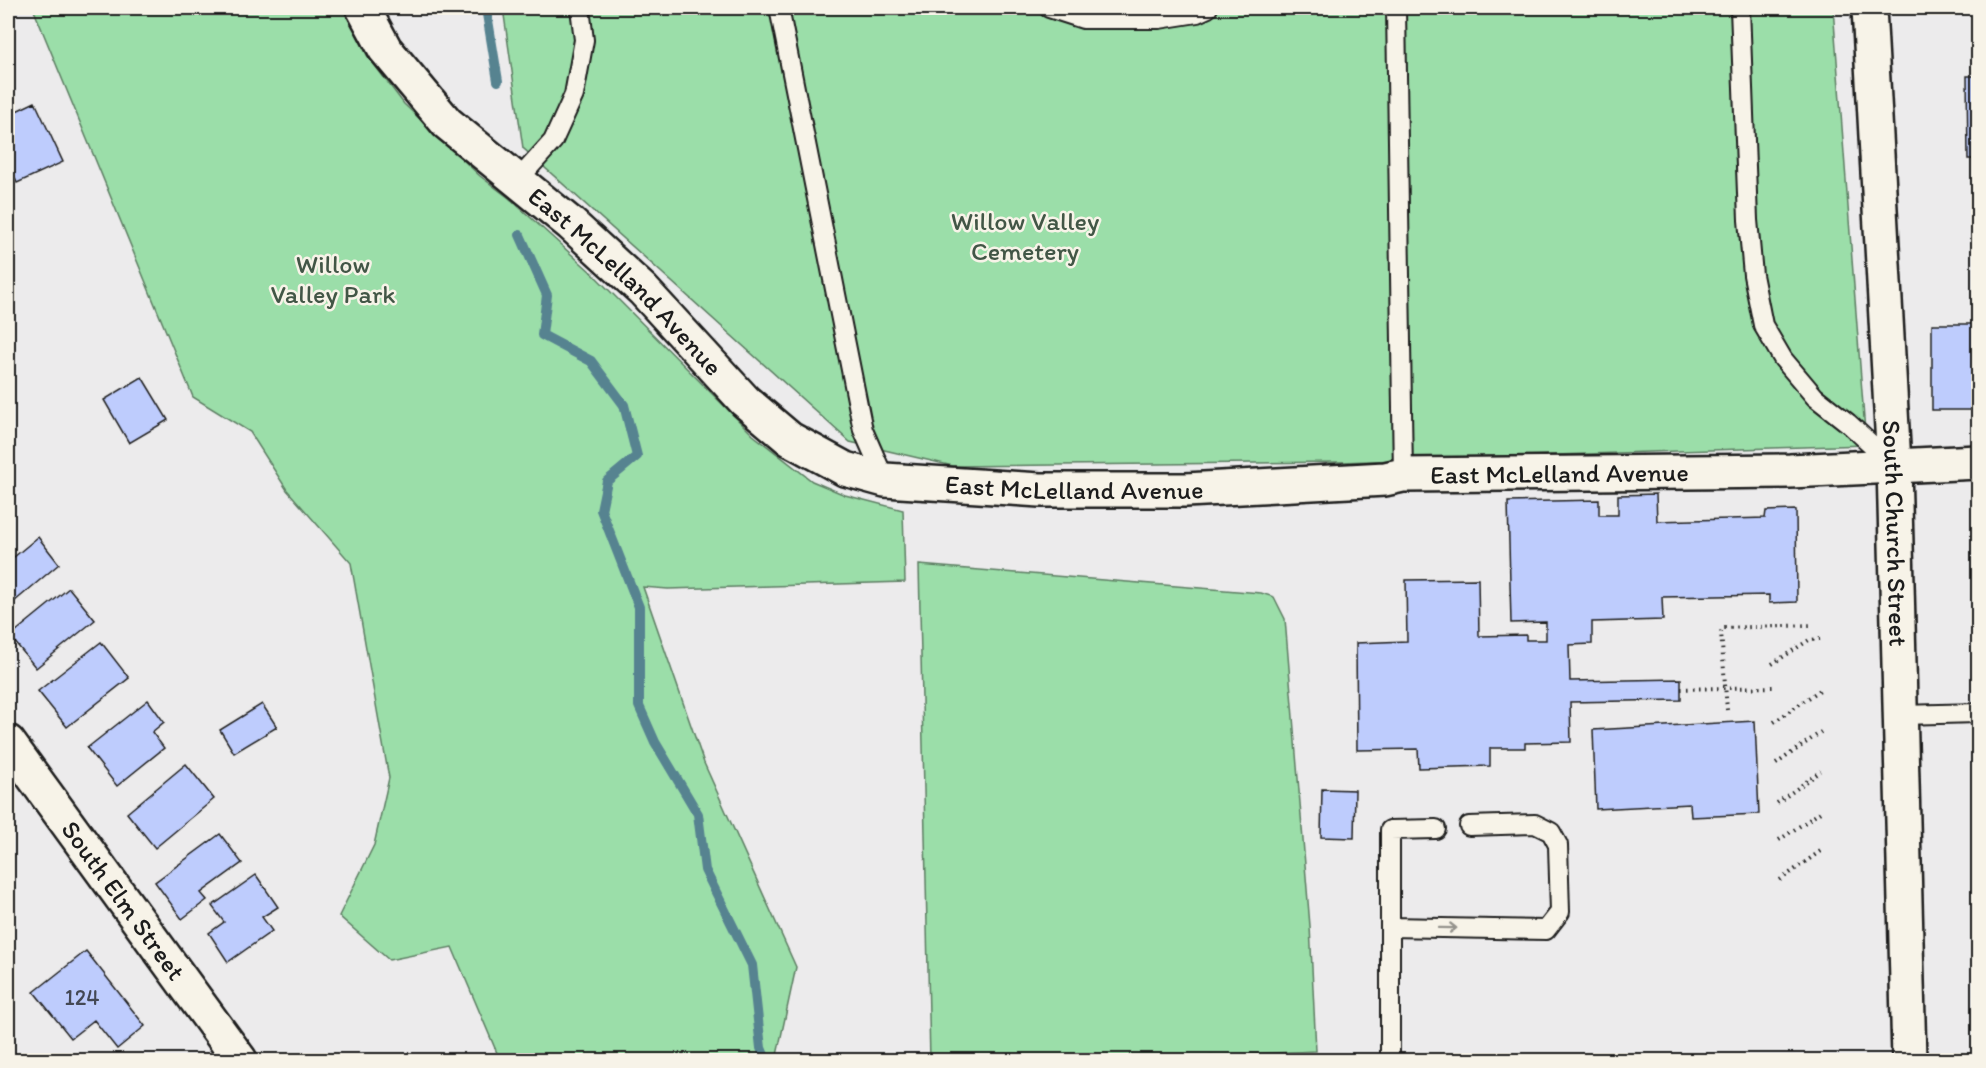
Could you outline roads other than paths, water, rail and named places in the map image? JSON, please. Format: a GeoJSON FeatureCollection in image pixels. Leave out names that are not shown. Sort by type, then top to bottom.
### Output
{"type":"FeatureCollection","features":[{"type":"Feature","properties":{"kind":"street","name":"East McLelland Avenue"},"geometry":{"type":"LineString","coordinates":[[363,8],[385,49],[447,123],[571,224],[643,290],[745,400],[790,439],[845,468],[885,480],[1040,490],[1186,490],[1385,479],[1403,475],[1790,471],[1978,462]]}},
{"type":"Feature","properties":{"kind":"street","name":"South Church Street"},"geometry":{"type":"LineString","coordinates":[[1869,8],[1894,465],[1909,1060]]}},
{"type":"Feature","properties":{"kind":"street","name":"South Elm Street"},"geometry":{"type":"LineString","coordinates":[[8,742],[240,1060]]}},
{"type":"Feature","properties":{"kind":"lane"},"geometry":{"type":"LineString","coordinates":[[517,181],[553,141],[574,95],[584,40],[580,8]]}},
{"type":"Feature","properties":{"kind":"lane"},"geometry":{"type":"LineString","coordinates":[[779,8],[863,430],[885,480]]}},
{"type":"Feature","properties":{"kind":"lane"},"geometry":{"type":"LineString","coordinates":[[1049,8],[1083,19],[1159,19],[1197,13],[1208,8]]}},
{"type":"Feature","properties":{"kind":"lane"},"geometry":{"type":"LineString","coordinates":[[1396,8],[1403,475]]}},
{"type":"Feature","properties":{"kind":"lane"},"geometry":{"type":"LineString","coordinates":[[1740,8],[1748,220],[1753,275],[1763,325],[1783,359],[1815,397],[1848,423],[1894,465]]}},
{"type":"Feature","properties":{"kind":"lane"},"geometry":{"type":"LineString","coordinates":[[1901,715],[1978,713]]}},
{"type":"Feature","properties":{"kind":"lane"},"geometry":{"type":"LineString","coordinates":[[1390,927],[1546,930],[1560,912],[1558,844],[1551,832],[1535,824],[1469,826]]}},
{"type":"Feature","properties":{"kind":"lane"},"geometry":{"type":"LineString","coordinates":[[1390,1060],[1390,830],[1436,829]]}},
{"type":"Feature","properties":{"kind":"waterway"},"geometry":{"type":"LineString","coordinates":[[486,8],[498,81]]}},
{"type":"Feature","properties":{"kind":"waterway"},"geometry":{"type":"LineString","coordinates":[[520,235],[547,295],[542,335],[591,361],[624,405],[637,456],[607,481],[601,510],[639,607],[639,706],[655,742],[698,814],[705,870],[752,965],[761,1048],[766,1060]]}},
{"type":"Feature","properties":{"kind":"park label","name":"Willow Valley Cemetery"},"geometry":{"type":"Point","coordinates":[1025,236]}},
{"type":"Feature","properties":{"kind":"park label","name":"Willow Valley Park"},"geometry":{"type":"Point","coordinates":[333,279]}}]}
